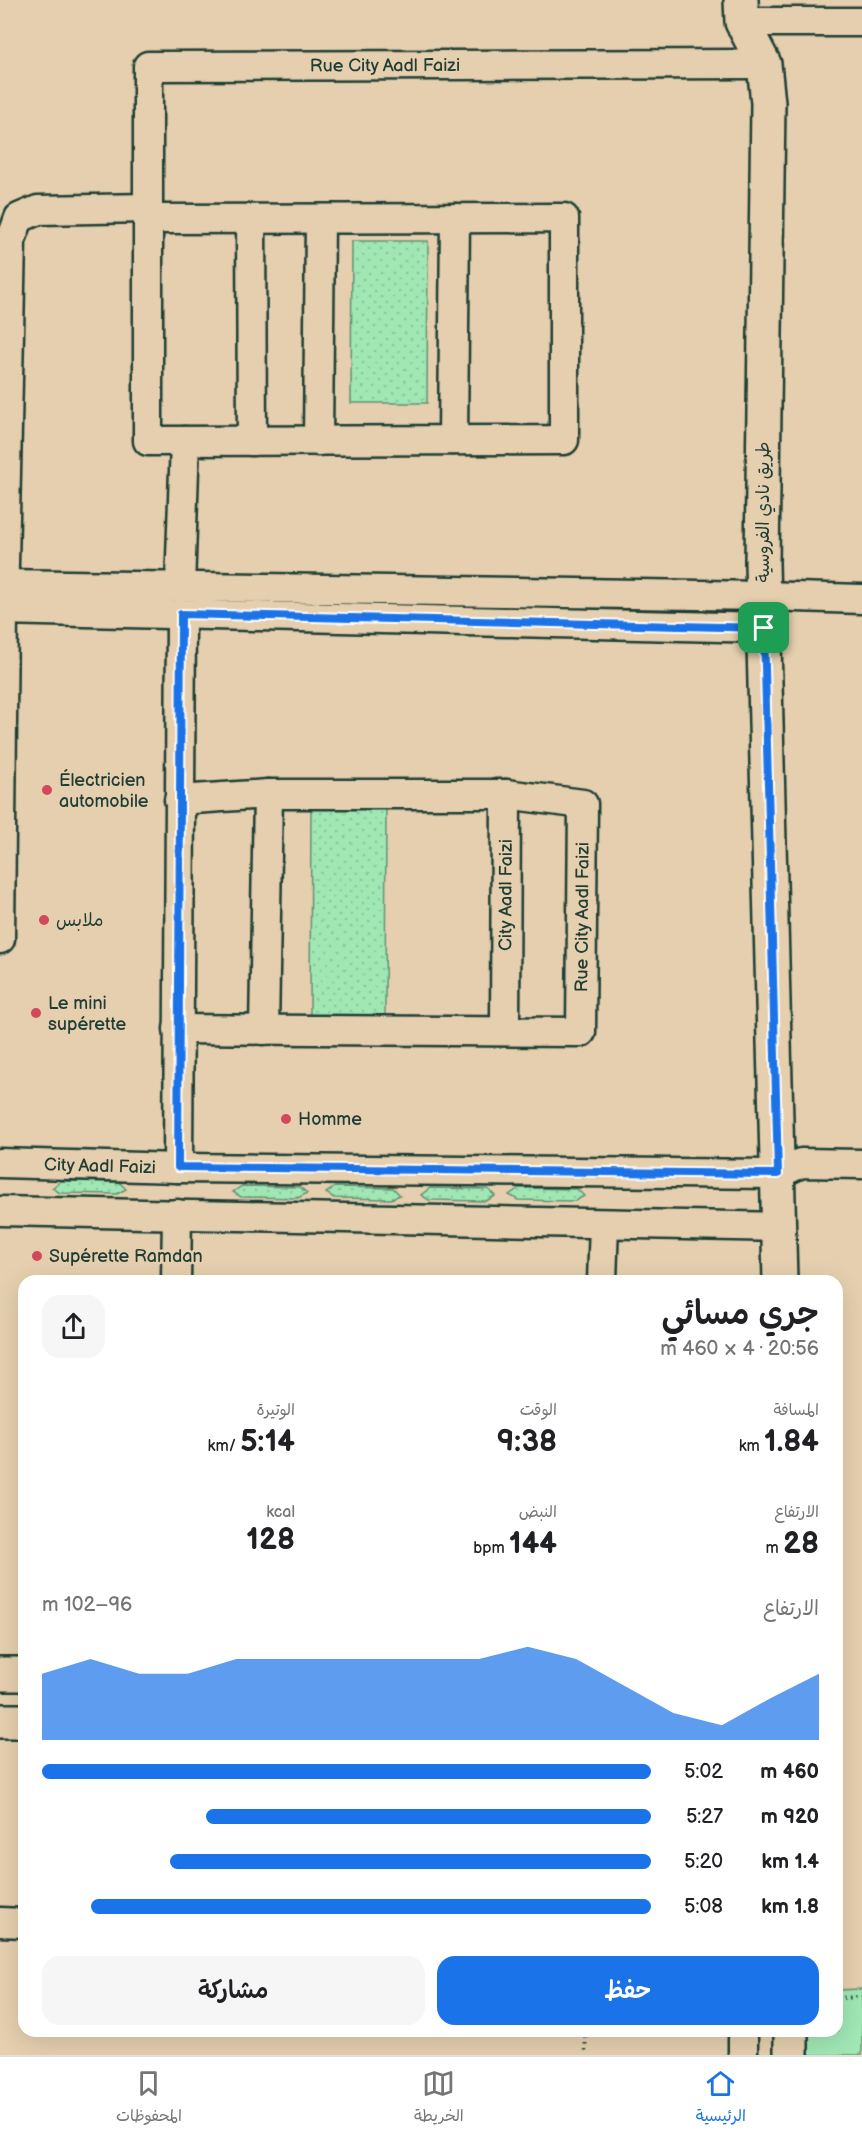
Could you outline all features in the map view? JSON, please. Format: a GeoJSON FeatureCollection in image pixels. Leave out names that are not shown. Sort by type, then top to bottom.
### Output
{"type":"FeatureCollection","features":[{"type":"Feature","properties":{"kind":"main road","name":"طريق نادي الفروسية"},"geometry":{"type":"LineString","coordinates":[[741,11],[764,64],[768,103],[762,596],[780,1275]]}},
{"type":"Feature","properties":{"kind":"main road"},"geometry":{"type":"LineString","coordinates":[[0,1674],[18,1674]]}},
{"type":"Feature","properties":{"kind":"main road"},"geometry":{"type":"LineString","coordinates":[[0,1721],[18,1722]]}},
{"type":"Feature","properties":{"kind":"main road"},"geometry":{"type":"LineString","coordinates":[[791,2037],[791,2055]]}},
{"type":"Feature","properties":{"kind":"street"},"geometry":{"type":"LineString","coordinates":[[741,11],[862,22]]}},
{"type":"Feature","properties":{"kind":"street","name":"Rue City Aadl Faizi"},"geometry":{"type":"LineString","coordinates":[[0,939],[2,601],[11,240],[19,218],[38,210],[148,214],[251,219],[564,218],[564,440],[148,441],[148,214],[148,66],[764,64]]}},
{"type":"Feature","properties":{"kind":"street"},"geometry":{"type":"LineString","coordinates":[[453,440],[455,218]]}},
{"type":"Feature","properties":{"kind":"street"},"geometry":{"type":"LineString","coordinates":[[251,219],[252,441]]}},
{"type":"Feature","properties":{"kind":"street"},"geometry":{"type":"LineString","coordinates":[[318,441],[320,219]]}},
{"type":"Feature","properties":{"kind":"street"},"geometry":{"type":"LineString","coordinates":[[178,1167],[180,600],[185,441]]}},
{"type":"Feature","properties":{"kind":"street"},"geometry":{"type":"LineString","coordinates":[[2,601],[762,596],[862,599]]}},
{"type":"Feature","properties":{"kind":"street"},"geometry":{"type":"LineString","coordinates":[[180,600],[764,628]]}},
{"type":"Feature","properties":{"kind":"street"},"geometry":{"type":"LineString","coordinates":[[264,1030],[268,794]]}},
{"type":"Feature","properties":{"kind":"street","name":"Rue City Aadl Faizi"},"geometry":{"type":"LineString","coordinates":[[177,1029],[581,1032],[583,804],[506,794],[268,794],[180,800]]}},
{"type":"Feature","properties":{"kind":"street","name":"City Aadl Faizi"},"geometry":{"type":"LineString","coordinates":[[505,1031],[506,794]]}},
{"type":"Feature","properties":{"kind":"street"},"geometry":{"type":"LineString","coordinates":[[778,1174],[801,1163],[862,1164]]}},
{"type":"Feature","properties":{"kind":"street","name":"City Aadl Faizi"},"geometry":{"type":"LineString","coordinates":[[0,1164],[778,1174]]}},
{"type":"Feature","properties":{"kind":"street"},"geometry":{"type":"LineString","coordinates":[[0,1211],[778,1227]]}},
{"type":"Feature","properties":{"kind":"street"},"geometry":{"type":"LineString","coordinates":[[176,1275],[177,1214]]}},
{"type":"Feature","properties":{"kind":"street"},"geometry":{"type":"LineString","coordinates":[[602,1275],[604,1224]]}},
{"type":"Feature","properties":{"kind":"street"},"geometry":{"type":"LineString","coordinates":[[0,1922],[18,1923]]}},
{"type":"Feature","properties":{"kind":"street"},"geometry":{"type":"LineString","coordinates":[[743,2037],[743,2055]]}},
{"type":"Feature","properties":{"kind":"path"},"geometry":{"type":"LineString","coordinates":[[843,1998],[862,1997]]}},
{"type":"Feature","properties":{"kind":"path"},"geometry":{"type":"LineString","coordinates":[[585,2037],[586,2055]]}},
{"type":"Feature","properties":{"kind":"green space"},"geometry":{"type":"Polygon","coordinates":[[[352,241],[428,241],[427,403],[351,403],[352,241]]]}},
{"type":"Feature","properties":{"kind":"green space"},"geometry":{"type":"Polygon","coordinates":[[[311,805],[386,806],[385,1015],[310,1015],[311,805]]]}},
{"type":"Feature","properties":{"kind":"green space"},"geometry":{"type":"Polygon","coordinates":[[[61,1181],[119,1182],[126,1189],[117,1194],[60,1193],[52,1188],[61,1181]]]}},
{"type":"Feature","properties":{"kind":"green space"},"geometry":{"type":"Polygon","coordinates":[[[242,1186],[300,1187],[307,1193],[298,1198],[241,1197],[233,1192],[242,1186]]]}},
{"type":"Feature","properties":{"kind":"green space"},"geometry":{"type":"Polygon","coordinates":[[[335,1187],[393,1188],[400,1195],[391,1199],[334,1198],[326,1193],[335,1187]]]}},
{"type":"Feature","properties":{"kind":"green space"},"geometry":{"type":"Polygon","coordinates":[[[430,1188],[488,1189],[495,1196],[486,1201],[429,1200],[421,1195],[430,1188]]]}},
{"type":"Feature","properties":{"kind":"green space"},"geometry":{"type":"Polygon","coordinates":[[[519,1188],[577,1189],[584,1196],[575,1201],[518,1200],[509,1195],[519,1188]]]}},
{"type":"Feature","properties":{"kind":"green space"},"geometry":{"type":"Polygon","coordinates":[[[862,1989],[862,2055],[807,2055],[807,2037],[843,2037],[843,1990],[862,1989]]]}},
{"type":"Feature","properties":{"kind":"place","name":"Électricien automobile"},"geometry":{"type":"Point","coordinates":[47,790]}},
{"type":"Feature","properties":{"kind":"place","name":"ملابس"},"geometry":{"type":"Point","coordinates":[44,920]}},
{"type":"Feature","properties":{"kind":"place","name":"Le mini supérette"},"geometry":{"type":"Point","coordinates":[36,1013]}},
{"type":"Feature","properties":{"kind":"place","name":"Homme"},"geometry":{"type":"Point","coordinates":[286,1119]}},
{"type":"Feature","properties":{"kind":"place","name":"Supérette Ramdan"},"geometry":{"type":"Point","coordinates":[37,1256]}},
{"type":"Feature","properties":{"kind":"route"},"geometry":{"type":"LineString","coordinates":[[181,614],[764,628],[778,1174],[178,1167],[181,614]]}}]}
